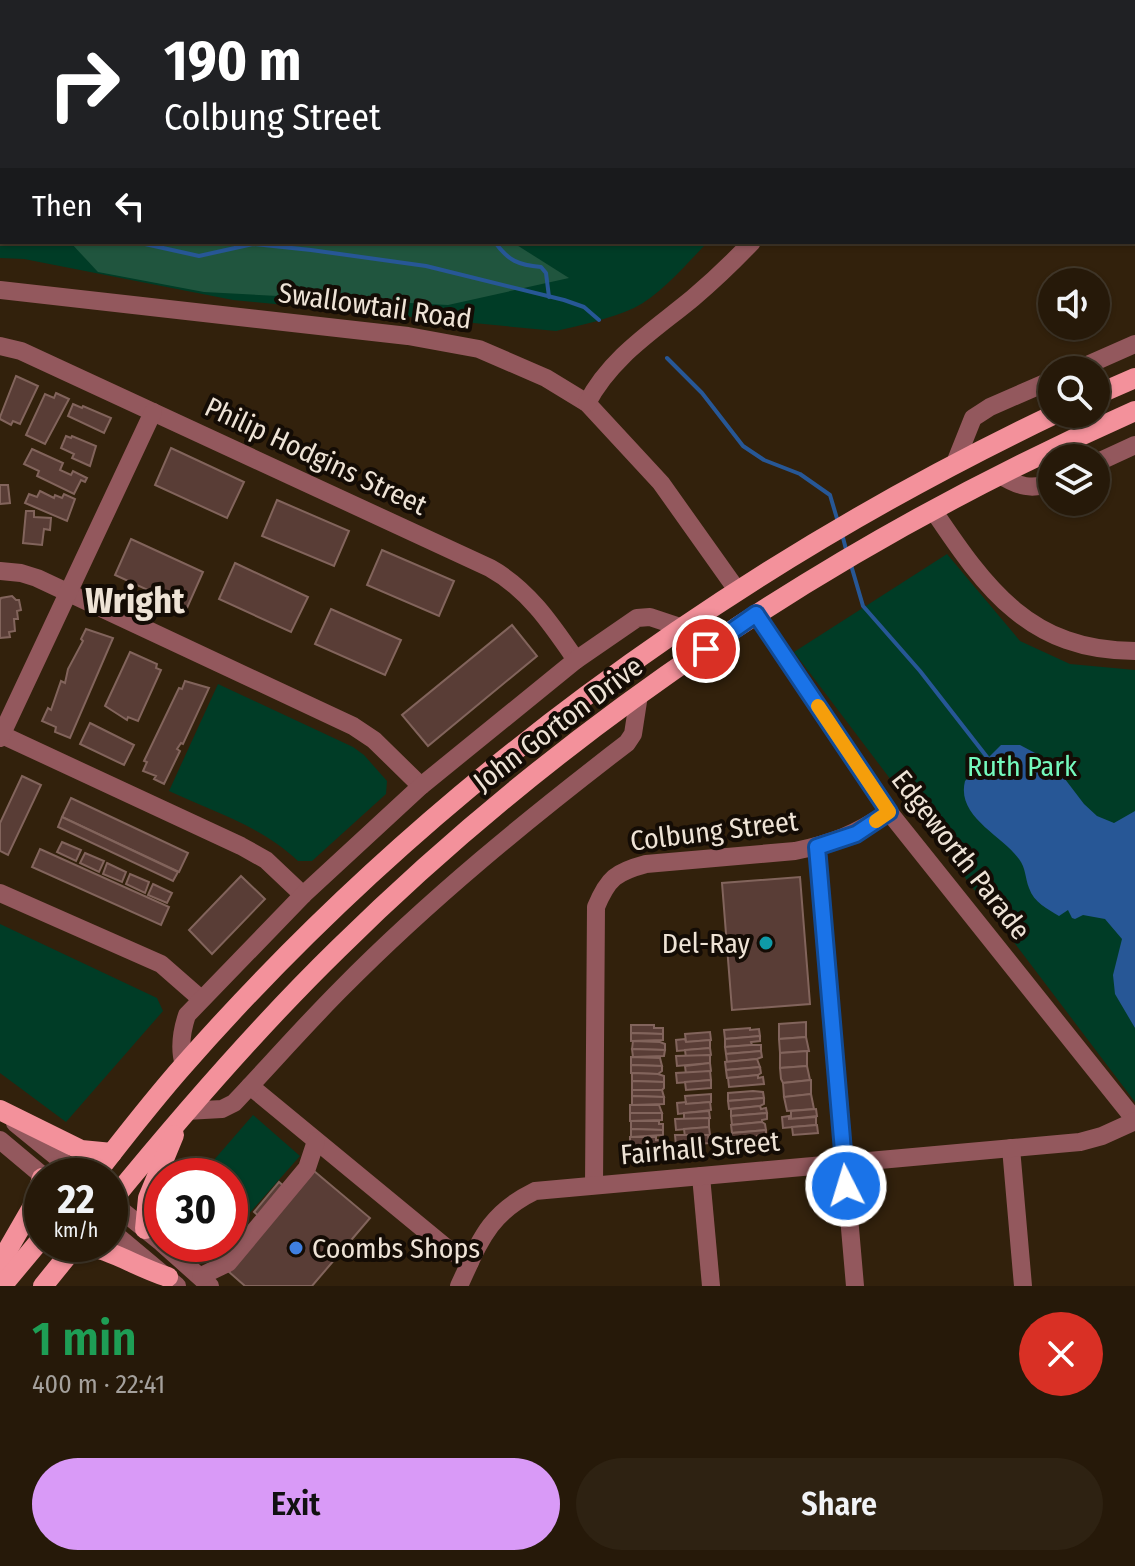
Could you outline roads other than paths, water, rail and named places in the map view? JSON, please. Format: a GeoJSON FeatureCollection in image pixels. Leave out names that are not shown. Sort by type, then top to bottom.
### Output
{"type":"FeatureCollection","features":[{"type":"Feature","properties":{"kind":"main road"},"geometry":{"type":"LineString","coordinates":[[1110,389],[1135,378]]}},
{"type":"Feature","properties":{"kind":"main road","name":"John Gorton Drive"},"geometry":{"type":"LineString","coordinates":[[128,1181],[281,1006],[416,875],[541,769],[639,695],[756,614],[819,575],[1000,475],[1135,411]]}},
{"type":"Feature","properties":{"kind":"main road","name":"John Gorton Drive"},"geometry":{"type":"LineString","coordinates":[[108,1158],[184,1065],[305,937],[403,846],[517,749],[680,627],[809,544],[955,463],[1038,422]]}},
{"type":"Feature","properties":{"kind":"main road"},"geometry":{"type":"LineString","coordinates":[[0,1110],[81,1150],[112,1153]]}},
{"type":"Feature","properties":{"kind":"main road"},"geometry":{"type":"LineString","coordinates":[[165,1158],[184,1114]]}},
{"type":"Feature","properties":{"kind":"main road"},"geometry":{"type":"LineString","coordinates":[[0,1263],[24,1221]]}},
{"type":"Feature","properties":{"kind":"main road"},"geometry":{"type":"LineString","coordinates":[[2,1286],[24,1260]]}},
{"type":"Feature","properties":{"kind":"main road"},"geometry":{"type":"LineString","coordinates":[[43,1286],[62,1262]]}},
{"type":"Feature","properties":{"kind":"main road"},"geometry":{"type":"LineString","coordinates":[[128,1262],[172,1282]]}},
{"type":"Feature","properties":{"kind":"street"},"geometry":{"type":"LineString","coordinates":[[587,403],[598,382],[625,353],[695,296],[750,244]]}},
{"type":"Feature","properties":{"kind":"street","name":"Swallowtail Road"},"geometry":{"type":"LineString","coordinates":[[0,290],[408,336],[479,349],[546,378],[587,403],[661,483],[737,590]]}},
{"type":"Feature","properties":{"kind":"street"},"geometry":{"type":"LineString","coordinates":[[1108,356],[1135,344]]}},
{"type":"Feature","properties":{"kind":"street","name":"Philip Hodgins Street"},"geometry":{"type":"LineString","coordinates":[[0,346],[21,351],[504,575],[517,584],[549,621],[576,660]]}},
{"type":"Feature","properties":{"kind":"street"},"geometry":{"type":"LineString","coordinates":[[955,463],[973,418],[1038,386]]}},
{"type":"Feature","properties":{"kind":"street"},"geometry":{"type":"LineString","coordinates":[[153,412],[1,735],[241,846],[266,860],[303,895]]}},
{"type":"Feature","properties":{"kind":"street"},"geometry":{"type":"LineString","coordinates":[[1110,457],[1135,445]]}},
{"type":"Feature","properties":{"kind":"street"},"geometry":{"type":"LineString","coordinates":[[1000,475],[1014,483],[1038,489]]}},
{"type":"Feature","properties":{"kind":"street"},"geometry":{"type":"LineString","coordinates":[[933,510],[993,593],[1018,614],[1060,637],[1091,647],[1135,651]]}},
{"type":"Feature","properties":{"kind":"street"},"geometry":{"type":"LineString","coordinates":[[0,571],[21,573],[68,593],[353,726],[374,740],[421,786]]}},
{"type":"Feature","properties":{"kind":"street","name":"Edgeworth Parade"},"geometry":{"type":"LineString","coordinates":[[756,614],[889,812],[1135,1120]]}},
{"type":"Feature","properties":{"kind":"street","name":"John Gorton Drive"},"geometry":{"type":"LineString","coordinates":[[184,1065],[181,1056],[187,1015],[303,895],[421,786],[576,660],[637,618],[650,617],[680,627]]}},
{"type":"Feature","properties":{"kind":"street"},"geometry":{"type":"LineString","coordinates":[[184,1114],[222,1109],[234,1103],[343,987],[388,944],[513,833],[627,743],[633,734],[639,695]]}},
{"type":"Feature","properties":{"kind":"street","name":"Colbung Street"},"geometry":{"type":"LineString","coordinates":[[594,1185],[596,907],[606,884],[623,870],[646,864],[817,847],[856,834],[889,812]]}},
{"type":"Feature","properties":{"kind":"street"},"geometry":{"type":"LineString","coordinates":[[817,847],[855,1286]]}},
{"type":"Feature","properties":{"kind":"street"},"geometry":{"type":"LineString","coordinates":[[0,893],[161,964],[201,999]]}},
{"type":"Feature","properties":{"kind":"street"},"geometry":{"type":"LineString","coordinates":[[250,1086],[316,1141],[416,1235],[470,1262]]}},
{"type":"Feature","properties":{"kind":"street"},"geometry":{"type":"LineString","coordinates":[[0,1110],[58,1158]]}},
{"type":"Feature","properties":{"kind":"street","name":"Fairhall Street"},"geometry":{"type":"LineString","coordinates":[[459,1286],[487,1227],[513,1202],[535,1191],[1089,1141],[1135,1120]]}},
{"type":"Feature","properties":{"kind":"street"},"geometry":{"type":"LineString","coordinates":[[0,1140],[24,1161]]}},
{"type":"Feature","properties":{"kind":"street"},"geometry":{"type":"LineString","coordinates":[[183,1262],[205,1281],[228,1263],[307,1168],[316,1141]]}},
{"type":"Feature","properties":{"kind":"street"},"geometry":{"type":"LineString","coordinates":[[1011,1148],[1023,1286]]}},
{"type":"Feature","properties":{"kind":"street"},"geometry":{"type":"LineString","coordinates":[[701,1176],[711,1286]]}},
{"type":"Feature","properties":{"kind":"street"},"geometry":{"type":"LineString","coordinates":[[128,1216],[144,1228]]}},
{"type":"Feature","properties":{"kind":"street"},"geometry":{"type":"LineString","coordinates":[[128,1245],[172,1282]]}},
{"type":"Feature","properties":{"kind":"water"},"geometry":{"type":"Polygon","coordinates":[[[1001,745],[1020,745],[1052,762],[1097,816],[1114,823],[1135,811],[1135,1028],[1115,994],[1113,975],[1122,939],[1105,919],[1083,915],[1075,919],[1068,910],[1059,916],[1038,902],[1031,893],[1019,859],[967,805],[965,781],[1001,745]]]}},
{"type":"Feature","properties":{"kind":"waterway"},"geometry":{"type":"LineString","coordinates":[[145,244],[199,256],[253,244]]}},
{"type":"Feature","properties":{"kind":"waterway"},"geometry":{"type":"LineString","coordinates":[[253,244],[426,266],[564,300],[584,307],[599,320]]}},
{"type":"Feature","properties":{"kind":"waterway"},"geometry":{"type":"LineString","coordinates":[[497,244],[515,261],[541,267],[546,273],[549,297]]}},
{"type":"Feature","properties":{"kind":"waterway"},"geometry":{"type":"LineString","coordinates":[[667,358],[702,393],[743,446],[764,460],[800,474],[830,495],[838,522]]}},
{"type":"Feature","properties":{"kind":"waterway"},"geometry":{"type":"LineString","coordinates":[[842,534],[847,553]]}},
{"type":"Feature","properties":{"kind":"waterway"},"geometry":{"type":"LineString","coordinates":[[851,565],[863,606],[920,671],[987,757]]}},
{"type":"Feature","properties":{"kind":"place","name":"Del-Ray"},"geometry":{"type":"Point","coordinates":[766,943]}},
{"type":"Feature","properties":{"kind":"place","name":"Coombs Shops"},"geometry":{"type":"Point","coordinates":[296,1248]}},
{"type":"Feature","properties":{"kind":"district","name":"Wright"},"geometry":{"type":"Point","coordinates":[135,601]}},
{"type":"Feature","properties":{"kind":"park label","name":"Ruth Park"},"geometry":{"type":"Point","coordinates":[1022,766]}}]}
